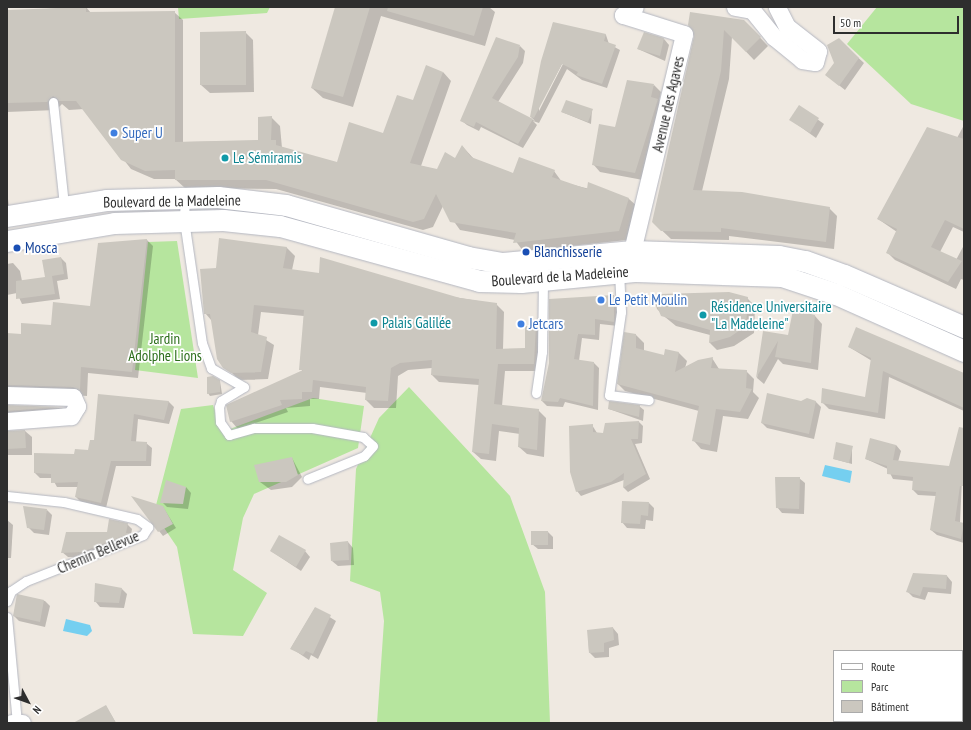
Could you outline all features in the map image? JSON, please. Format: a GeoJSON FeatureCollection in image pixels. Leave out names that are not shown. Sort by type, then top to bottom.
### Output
{"type":"FeatureCollection","features":[{"type":"Feature","properties":{"kind":"street","name":"Avenue des Agaves"},"geometry":{"type":"LineString","coordinates":[[632,251],[684,34],[623,15],[635,7]]}},
{"type":"Feature","properties":{"kind":"street"},"geometry":{"type":"LineString","coordinates":[[734,7],[752,10],[774,37],[802,60],[815,62],[818,51],[787,27],[777,7]]}},
{"type":"Feature","properties":{"kind":"street","name":"Boulevard de la Madeleine"},"geometry":{"type":"LineString","coordinates":[[7,216],[64,205],[218,197],[286,206],[440,250],[503,263],[632,251],[753,254],[805,260],[964,327]]}},
{"type":"Feature","properties":{"kind":"street","name":"Boulevard de la Madeleine"},"geometry":{"type":"LineString","coordinates":[[7,241],[114,223],[184,220],[280,226],[433,271],[479,281],[543,280],[619,272],[782,276],[836,294],[964,351]]}},
{"type":"Feature","properties":{"kind":"street"},"geometry":{"type":"LineString","coordinates":[[7,395],[73,397],[77,406],[71,416],[7,421]]}},
{"type":"Feature","properties":{"kind":"lane"},"geometry":{"type":"LineString","coordinates":[[53,102],[64,205]]}},
{"type":"Feature","properties":{"kind":"lane"},"geometry":{"type":"LineString","coordinates":[[185,198],[184,220],[202,343],[211,368],[244,387],[222,401],[219,408],[220,422],[229,435],[254,428],[312,428],[363,437],[373,446],[364,456],[307,479]]}},
{"type":"Feature","properties":{"kind":"lane"},"geometry":{"type":"LineString","coordinates":[[433,271],[440,250]]}},
{"type":"Feature","properties":{"kind":"lane"},"geometry":{"type":"LineString","coordinates":[[619,272],[621,312],[609,395],[649,400]]}},
{"type":"Feature","properties":{"kind":"lane"},"geometry":{"type":"LineString","coordinates":[[536,393],[542,352],[543,280]]}},
{"type":"Feature","properties":{"kind":"lane","name":"Chemin Bellevue"},"geometry":{"type":"LineString","coordinates":[[7,496],[64,502],[137,519],[148,527],[144,535],[26,581],[11,591],[7,601]]}},
{"type":"Feature","properties":{"kind":"lane"},"geometry":{"type":"LineString","coordinates":[[7,617],[17,723]]}},
{"type":"Feature","properties":{"kind":"green space"},"geometry":{"type":"Polygon","coordinates":[[[178,7],[270,7],[267,13],[179,19],[178,7]]]}},
{"type":"Feature","properties":{"kind":"green space"},"geometry":{"type":"Polygon","coordinates":[[[877,7],[964,7],[964,121],[911,104],[847,44],[877,7]]]}},
{"type":"Feature","properties":{"kind":"green space","name":"Jardin Adolphe Lions"},"geometry":{"type":"Polygon","coordinates":[[[177,241],[198,378],[135,370],[148,242],[177,241]]]}},
{"type":"Feature","properties":{"kind":"green space"},"geometry":{"type":"Polygon","coordinates":[[[409,387],[510,496],[545,592],[550,723],[377,723],[384,621],[380,592],[350,581],[356,469],[379,418],[409,387]]]}},
{"type":"Feature","properties":{"kind":"green space"},"geometry":{"type":"Polygon","coordinates":[[[313,398],[364,406],[358,448],[254,494],[243,518],[233,570],[267,593],[243,636],[193,634],[177,547],[154,513],[181,409],[213,405],[222,432],[313,398]]]}},
{"type":"Feature","properties":{"kind":"water"},"geometry":{"type":"Polygon","coordinates":[[[825,465],[852,471],[850,483],[822,476],[825,465]]]}},
{"type":"Feature","properties":{"kind":"water"},"geometry":{"type":"Polygon","coordinates":[[[66,619],[90,625],[92,631],[87,636],[63,631],[66,619]]]}},
{"type":"Feature","properties":{"kind":"building"},"geometry":{"type":"Polygon","coordinates":[[[86,7],[86,12],[175,11],[175,142],[258,140],[258,117],[272,116],[271,140],[276,140],[276,145],[337,162],[349,122],[383,133],[397,95],[413,100],[426,65],[443,72],[410,163],[437,169],[445,152],[455,158],[462,145],[471,157],[513,173],[519,157],[555,170],[552,177],[587,189],[588,182],[629,198],[619,231],[513,243],[516,233],[450,222],[436,194],[424,219],[413,222],[266,180],[175,180],[175,170],[145,171],[121,160],[76,101],[59,101],[53,96],[47,102],[7,103],[7,10],[86,7]]]}},
{"type":"Feature","properties":{"kind":"building"},"geometry":{"type":"Polygon","coordinates":[[[335,7],[370,7],[343,97],[311,88],[335,7]]]}},
{"type":"Feature","properties":{"kind":"building"},"geometry":{"type":"Polygon","coordinates":[[[388,7],[483,7],[474,36],[387,11],[388,7]]]}},
{"type":"Feature","properties":{"kind":"building"},"geometry":{"type":"Polygon","coordinates":[[[690,12],[744,20],[761,37],[746,52],[724,30],[721,71],[693,190],[742,192],[830,207],[826,242],[721,228],[721,232],[661,231],[652,222],[694,36],[688,25],[690,12]]]}},
{"type":"Feature","properties":{"kind":"building"},"geometry":{"type":"Polygon","coordinates":[[[553,22],[606,34],[604,41],[616,45],[602,84],[576,75],[578,72],[562,64],[534,118],[530,117],[541,61],[553,22]]]}},
{"type":"Feature","properties":{"kind":"building"},"geometry":{"type":"Polygon","coordinates":[[[246,31],[246,85],[200,85],[200,32],[246,31]]]}},
{"type":"Feature","properties":{"kind":"building"},"geometry":{"type":"Polygon","coordinates":[[[644,32],[664,38],[660,56],[637,49],[644,32]]]}},
{"type":"Feature","properties":{"kind":"building"},"geometry":{"type":"Polygon","coordinates":[[[496,37],[520,45],[518,57],[492,98],[533,119],[518,144],[476,122],[474,127],[460,121],[496,37]]]}},
{"type":"Feature","properties":{"kind":"building"},"geometry":{"type":"Polygon","coordinates":[[[839,38],[859,58],[839,86],[825,75],[834,63],[827,45],[839,38]]]}},
{"type":"Feature","properties":{"kind":"building"},"geometry":{"type":"Polygon","coordinates":[[[627,80],[654,84],[651,97],[658,99],[635,173],[592,165],[599,124],[615,127],[627,80]]]}},
{"type":"Feature","properties":{"kind":"building"},"geometry":{"type":"Polygon","coordinates":[[[566,100],[593,109],[588,122],[561,112],[566,100]]]}},
{"type":"Feature","properties":{"kind":"building"},"geometry":{"type":"Polygon","coordinates":[[[799,105],[819,118],[810,133],[789,120],[799,105]]]}},
{"type":"Feature","properties":{"kind":"building"},"geometry":{"type":"Polygon","coordinates":[[[927,127],[964,139],[964,229],[945,220],[931,247],[962,261],[948,282],[886,253],[897,229],[877,219],[927,127]]]}},
{"type":"Feature","properties":{"kind":"building"},"geometry":{"type":"Polygon","coordinates":[[[219,238],[287,247],[283,268],[319,273],[320,257],[460,298],[497,303],[496,349],[525,348],[525,326],[536,326],[534,364],[498,364],[494,404],[539,409],[537,450],[518,447],[519,428],[492,424],[489,454],[472,452],[479,379],[431,375],[432,360],[400,363],[391,368],[388,401],[365,400],[366,387],[313,380],[312,392],[302,392],[302,399],[280,400],[282,405],[230,422],[226,405],[303,370],[299,370],[304,310],[254,305],[251,332],[267,337],[261,372],[231,373],[223,368],[217,359],[210,314],[204,314],[200,269],[216,268],[219,238]]]}},
{"type":"Feature","properties":{"kind":"building"},"geometry":{"type":"Polygon","coordinates":[[[147,239],[132,372],[81,367],[80,391],[73,387],[7,385],[7,333],[21,334],[21,323],[51,325],[53,302],[90,306],[98,243],[147,239]]]}},
{"type":"Feature","properties":{"kind":"building"},"geometry":{"type":"Polygon","coordinates":[[[61,257],[64,274],[52,276],[55,294],[16,299],[16,281],[45,277],[42,260],[61,257]]]}},
{"type":"Feature","properties":{"kind":"building","name":"Résidence Universitaire \"La Madeleine\""},"geometry":{"type":"Polygon","coordinates":[[[729,292],[748,297],[746,326],[730,337],[709,343],[710,330],[661,316],[653,297],[660,298],[660,294],[729,292]]]}},
{"type":"Feature","properties":{"kind":"building"},"geometry":{"type":"Polygon","coordinates":[[[614,295],[614,322],[595,319],[595,335],[578,334],[574,359],[594,362],[593,406],[560,398],[558,402],[541,401],[549,363],[549,299],[614,295]]]}},
{"type":"Feature","properties":{"kind":"building"},"geometry":{"type":"Polygon","coordinates":[[[793,310],[815,315],[811,363],[775,357],[778,341],[756,378],[763,331],[788,335],[793,310]]]}},
{"type":"Feature","properties":{"kind":"building"},"geometry":{"type":"Polygon","coordinates":[[[856,327],[964,373],[964,408],[883,371],[878,413],[821,403],[822,388],[865,397],[871,358],[848,347],[856,327]]]}},
{"type":"Feature","properties":{"kind":"building"},"geometry":{"type":"Polygon","coordinates":[[[624,332],[636,334],[636,348],[664,355],[665,349],[679,352],[675,372],[698,360],[713,357],[711,368],[747,370],[746,388],[752,389],[740,412],[716,409],[710,445],[692,441],[699,406],[617,384],[624,332]]]}},
{"type":"Feature","properties":{"kind":"building"},"geometry":{"type":"Polygon","coordinates":[[[213,376],[220,380],[220,392],[207,394],[207,377],[213,376]]]}},
{"type":"Feature","properties":{"kind":"building"},"geometry":{"type":"Polygon","coordinates":[[[767,393],[801,401],[807,398],[816,401],[809,434],[761,423],[767,393]]]}},
{"type":"Feature","properties":{"kind":"building"},"geometry":{"type":"Polygon","coordinates":[[[98,394],[169,401],[164,420],[134,414],[131,441],[147,442],[146,461],[111,461],[101,503],[75,497],[78,482],[51,483],[51,474],[34,473],[34,453],[74,454],[75,449],[88,450],[90,440],[94,440],[98,394]]]}},
{"type":"Feature","properties":{"kind":"building"},"geometry":{"type":"Polygon","coordinates":[[[609,401],[640,405],[639,417],[608,409],[609,401]]]}},
{"type":"Feature","properties":{"kind":"building"},"geometry":{"type":"Polygon","coordinates":[[[7,405],[62,407],[7,411],[7,405]]]}},
{"type":"Feature","properties":{"kind":"building"},"geometry":{"type":"Polygon","coordinates":[[[639,421],[638,439],[631,439],[646,474],[623,488],[624,473],[611,482],[576,492],[570,472],[569,426],[593,424],[593,432],[603,433],[605,423],[639,421]]]}},
{"type":"Feature","properties":{"kind":"building"},"geometry":{"type":"Polygon","coordinates":[[[959,427],[964,428],[964,486],[960,486],[955,521],[964,523],[961,539],[930,530],[936,492],[912,490],[913,477],[887,474],[887,466],[865,459],[870,438],[896,445],[893,460],[949,466],[959,427]]]}},
{"type":"Feature","properties":{"kind":"building"},"geometry":{"type":"Polygon","coordinates":[[[25,430],[26,448],[7,449],[7,431],[25,430]]]}},
{"type":"Feature","properties":{"kind":"building"},"geometry":{"type":"Polygon","coordinates":[[[836,442],[853,446],[849,463],[833,459],[836,442]]]}},
{"type":"Feature","properties":{"kind":"building"},"geometry":{"type":"Polygon","coordinates":[[[292,457],[298,475],[286,482],[259,482],[254,465],[292,457]]]}},
{"type":"Feature","properties":{"kind":"building"},"geometry":{"type":"Polygon","coordinates":[[[775,477],[800,477],[799,509],[776,508],[775,477]]]}},
{"type":"Feature","properties":{"kind":"building"},"geometry":{"type":"Polygon","coordinates":[[[166,480],[186,487],[183,504],[160,503],[166,480]]]}},
{"type":"Feature","properties":{"kind":"building"},"geometry":{"type":"Polygon","coordinates":[[[131,496],[163,506],[173,524],[158,532],[131,496]]]}},
{"type":"Feature","properties":{"kind":"building"},"geometry":{"type":"Polygon","coordinates":[[[622,501],[649,502],[648,516],[641,515],[640,524],[621,523],[622,501]]]}},
{"type":"Feature","properties":{"kind":"building"},"geometry":{"type":"Polygon","coordinates":[[[23,506],[47,509],[44,530],[27,528],[23,506]]]}},
{"type":"Feature","properties":{"kind":"building"},"geometry":{"type":"Polygon","coordinates":[[[109,519],[128,523],[126,533],[131,533],[82,552],[61,553],[66,532],[107,532],[109,519]]]}},
{"type":"Feature","properties":{"kind":"building"},"geometry":{"type":"Polygon","coordinates":[[[531,531],[548,531],[548,545],[531,545],[531,531]]]}},
{"type":"Feature","properties":{"kind":"building"},"geometry":{"type":"Polygon","coordinates":[[[279,535],[306,550],[296,567],[270,551],[279,535]]]}},
{"type":"Feature","properties":{"kind":"building"},"geometry":{"type":"Polygon","coordinates":[[[348,541],[349,560],[331,561],[330,543],[348,541]]]}},
{"type":"Feature","properties":{"kind":"building"},"geometry":{"type":"Polygon","coordinates":[[[913,573],[947,575],[946,589],[923,587],[920,596],[906,592],[913,573]]]}},
{"type":"Feature","properties":{"kind":"building"},"geometry":{"type":"Polygon","coordinates":[[[95,583],[122,588],[119,603],[94,602],[95,583]]]}},
{"type":"Feature","properties":{"kind":"building"},"geometry":{"type":"Polygon","coordinates":[[[17,594],[44,600],[40,622],[13,616],[17,594]]]}},
{"type":"Feature","properties":{"kind":"building"},"geometry":{"type":"Polygon","coordinates":[[[315,607],[331,615],[313,654],[306,651],[303,655],[290,649],[315,607]]]}},
{"type":"Feature","properties":{"kind":"building"},"geometry":{"type":"Polygon","coordinates":[[[613,627],[614,640],[604,643],[604,652],[589,653],[587,630],[613,627]]]}},
{"type":"Feature","properties":{"kind":"building"},"geometry":{"type":"Polygon","coordinates":[[[106,705],[116,723],[73,723],[106,705]]]}},
{"type":"Feature","properties":{"kind":"place","name":"Super U"},"geometry":{"type":"Point","coordinates":[114,133]}},
{"type":"Feature","properties":{"kind":"place","name":"Le Sémiramis"},"geometry":{"type":"Point","coordinates":[225,158]}},
{"type":"Feature","properties":{"kind":"place","name":"Mosca"},"geometry":{"type":"Point","coordinates":[17,248]}},
{"type":"Feature","properties":{"kind":"place","name":"Blanchisserie"},"geometry":{"type":"Point","coordinates":[526,252]}},
{"type":"Feature","properties":{"kind":"place","name":"Le Petit Moulin"},"geometry":{"type":"Point","coordinates":[601,300]}},
{"type":"Feature","properties":{"kind":"place","name":"Résidence Universitaire \"La Madeleine\""},"geometry":{"type":"Point","coordinates":[703,315]}},
{"type":"Feature","properties":{"kind":"place","name":"Palais Galilée"},"geometry":{"type":"Point","coordinates":[374,323]}},
{"type":"Feature","properties":{"kind":"place","name":"Jetcars"},"geometry":{"type":"Point","coordinates":[521,324]}}]}
